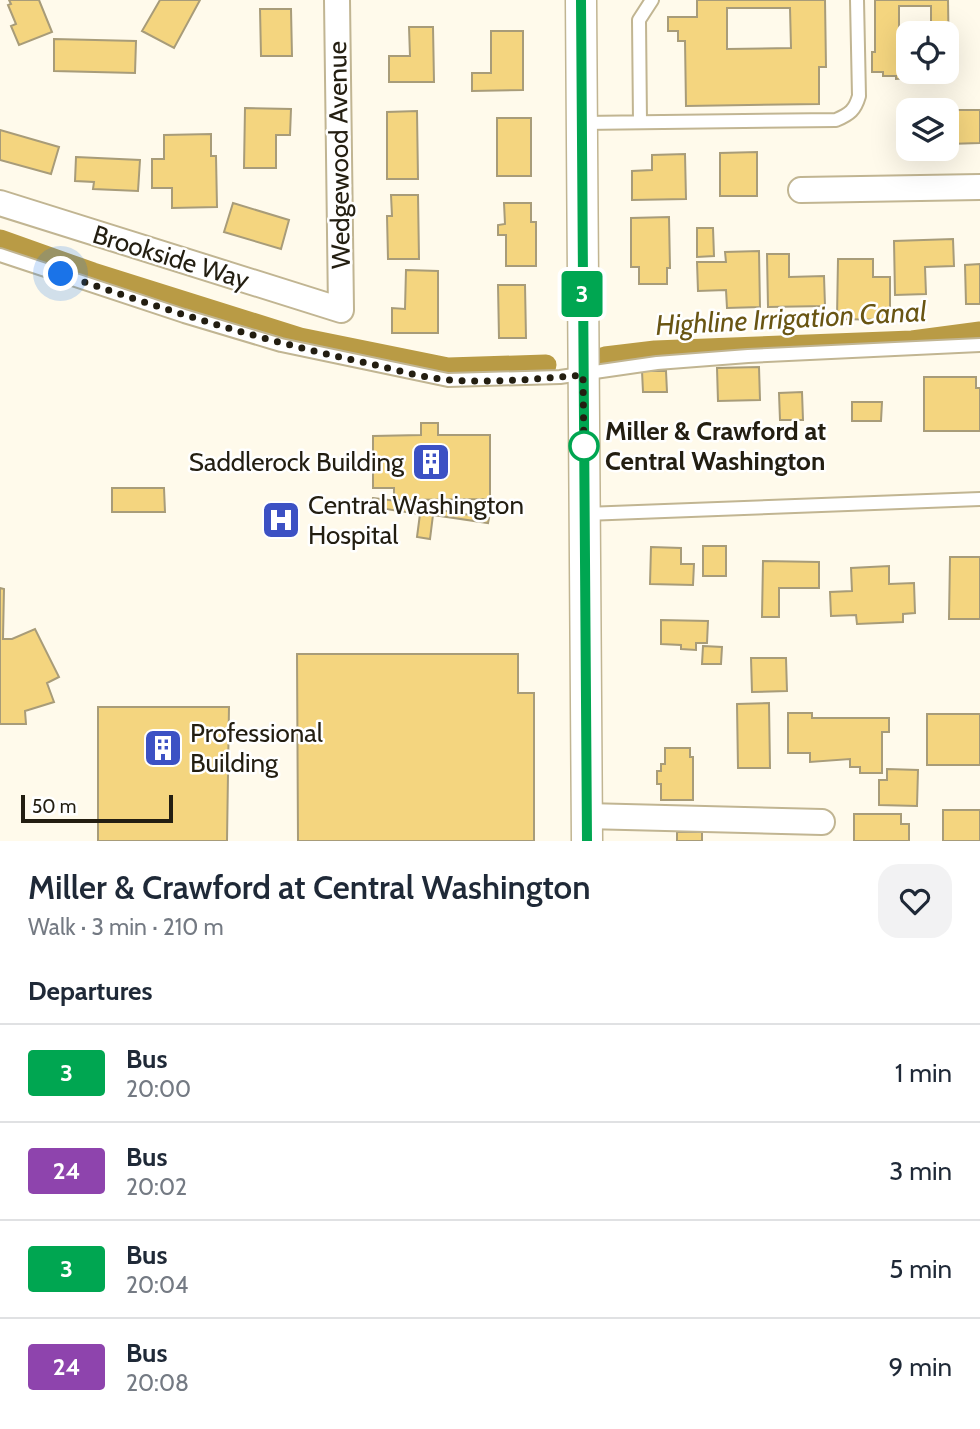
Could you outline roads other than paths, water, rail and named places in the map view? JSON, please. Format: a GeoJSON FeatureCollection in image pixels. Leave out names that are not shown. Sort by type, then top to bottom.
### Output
{"type":"FeatureCollection","features":[{"type":"Feature","properties":{"kind":"street","name":"Wedgewood Avenue"},"geometry":{"type":"LineString","coordinates":[[337,0],[341,310]]}},
{"type":"Feature","properties":{"kind":"street"},"geometry":{"type":"LineString","coordinates":[[581,0],[587,828],[822,822]]}},
{"type":"Feature","properties":{"kind":"street"},"geometry":{"type":"LineString","coordinates":[[802,190],[980,187]]}},
{"type":"Feature","properties":{"kind":"street","name":"Brookside Way"},"geometry":{"type":"LineString","coordinates":[[0,203],[341,310]]}},
{"type":"Feature","properties":{"kind":"lane"},"geometry":{"type":"LineString","coordinates":[[640,122],[639,20],[652,0]]}},
{"type":"Feature","properties":{"kind":"lane"},"geometry":{"type":"LineString","coordinates":[[581,123],[836,120],[856,107],[859,96],[857,0]]}},
{"type":"Feature","properties":{"kind":"lane"},"geometry":{"type":"LineString","coordinates":[[0,255],[268,341],[448,380],[479,380],[583,364],[669,362],[980,345]]}},
{"type":"Feature","properties":{"kind":"lane"},"geometry":{"type":"LineString","coordinates":[[584,514],[980,499]]}},
{"type":"Feature","properties":{"kind":"waterway","name":"Highline Irrigation Canal"},"geometry":{"type":"LineString","coordinates":[[0,240],[93,273],[300,338],[448,368],[546,365]]}},
{"type":"Feature","properties":{"kind":"waterway","name":"Highline Irrigation Canal"},"geometry":{"type":"LineString","coordinates":[[605,357],[655,351],[912,341],[980,332]]}},
{"type":"Feature","properties":{"kind":"place","name":"Miller & Crawford at Central Washington"},"geometry":{"type":"Point","coordinates":[584,446]}},
{"type":"Feature","properties":{"kind":"place","name":"Saddlerock Building"},"geometry":{"type":"Point","coordinates":[431,462]}},
{"type":"Feature","properties":{"kind":"place","name":"Central Washington Hospital"},"geometry":{"type":"Point","coordinates":[281,520]}},
{"type":"Feature","properties":{"kind":"place","name":"Professional Building"},"geometry":{"type":"Point","coordinates":[163,748]}}]}
